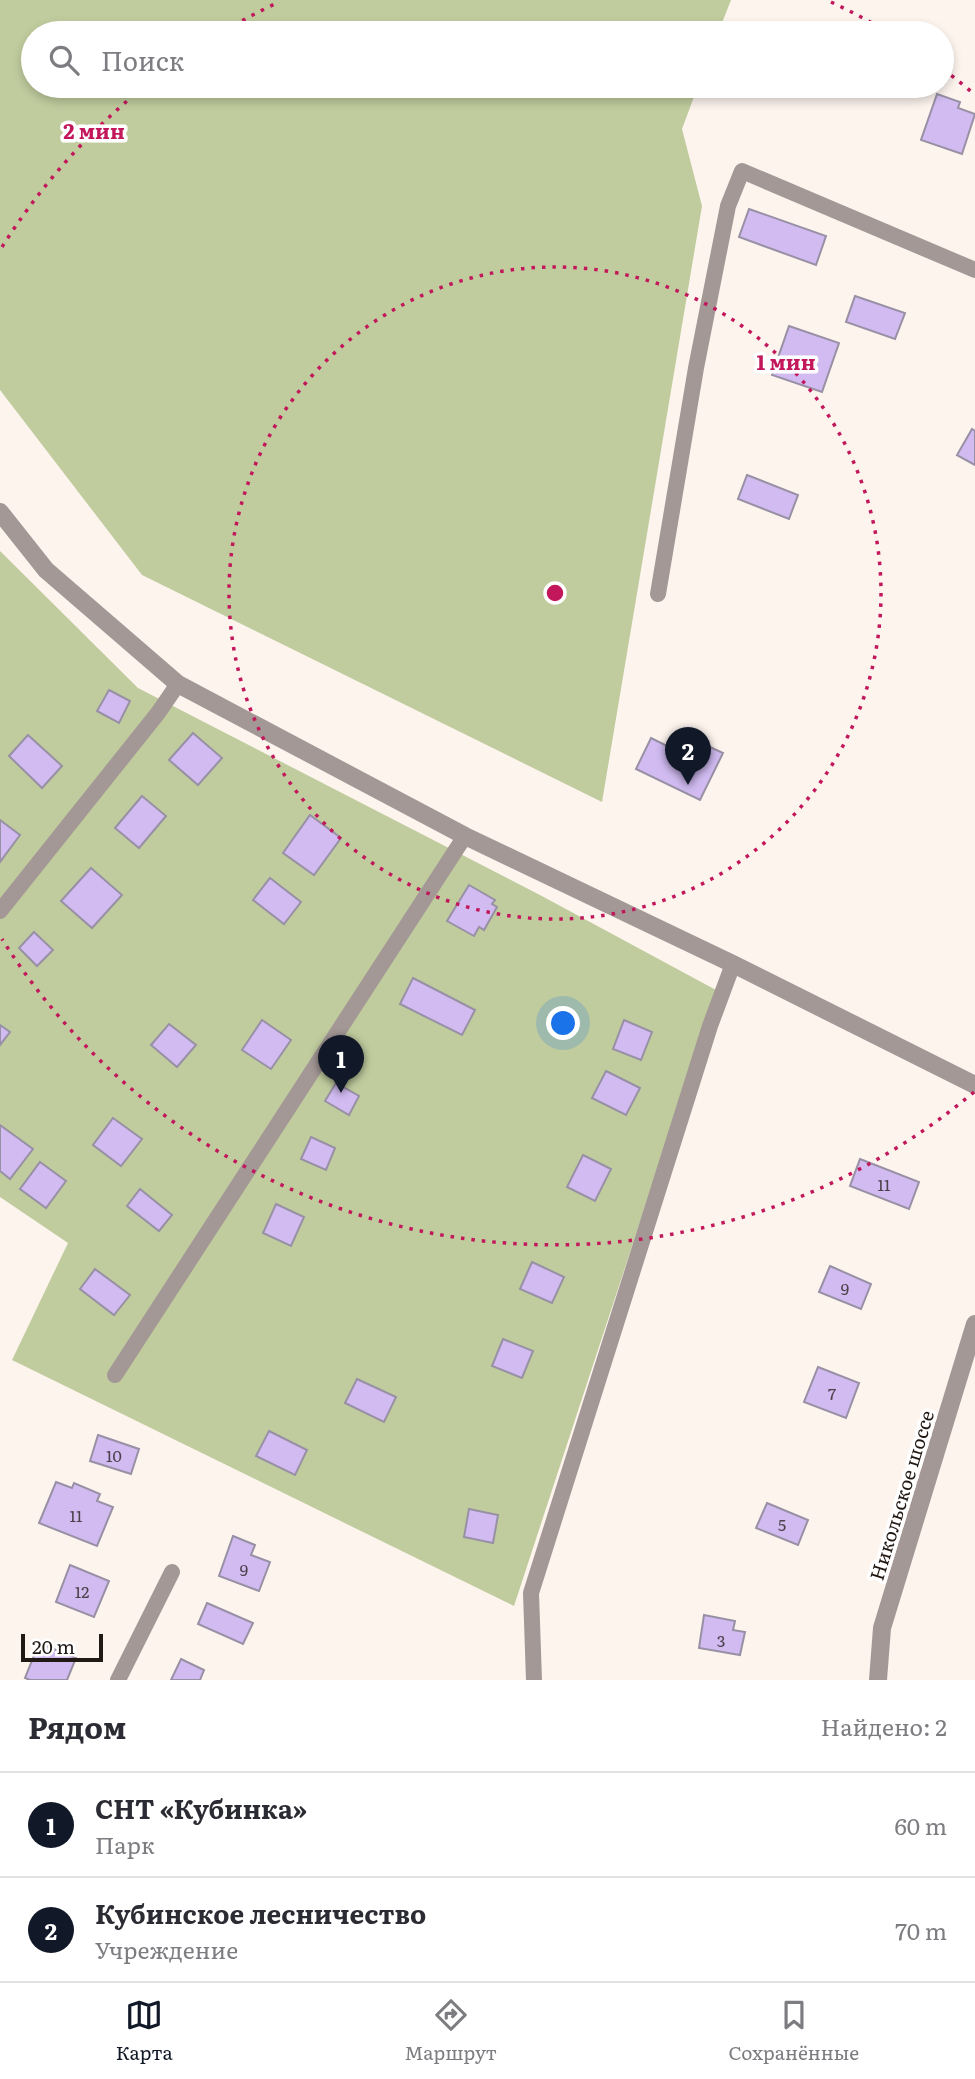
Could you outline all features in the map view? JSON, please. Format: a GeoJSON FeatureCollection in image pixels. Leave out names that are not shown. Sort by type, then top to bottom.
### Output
{"type":"FeatureCollection","features":[{"type":"Feature","properties":{"kind":"street"},"geometry":{"type":"LineString","coordinates":[[0,512],[46,570],[178,684],[465,836],[733,964],[975,1085]]}},
{"type":"Feature","properties":{"kind":"street","name":"Никольское шоссе"},"geometry":{"type":"LineString","coordinates":[[878,1680],[882,1628],[975,1324]]}},
{"type":"Feature","properties":{"kind":"lane"},"geometry":{"type":"LineString","coordinates":[[658,594],[696,368],[728,206],[742,171],[975,270]]}},
{"type":"Feature","properties":{"kind":"lane"},"geometry":{"type":"LineString","coordinates":[[0,911],[158,713],[178,684]]}},
{"type":"Feature","properties":{"kind":"lane"},"geometry":{"type":"LineString","coordinates":[[115,1375],[465,836]]}},
{"type":"Feature","properties":{"kind":"lane"},"geometry":{"type":"LineString","coordinates":[[534,1680],[531,1593],[710,1026],[733,964]]}},
{"type":"Feature","properties":{"kind":"lane"},"geometry":{"type":"LineString","coordinates":[[118,1680],[172,1572]]}},
{"type":"Feature","properties":{"kind":"green space"},"geometry":{"type":"Polygon","coordinates":[[[0,0],[731,0],[723,21],[21,21],[21,98],[694,98],[682,129],[702,206],[602,802],[142,575],[0,390],[0,0]]]}},
{"type":"Feature","properties":{"kind":"green space"},"geometry":{"type":"Polygon","coordinates":[[[0,551],[138,688],[540,895],[716,990],[514,1606],[12,1360],[68,1243],[0,1197],[0,551]]]}},
{"type":"Feature","properties":{"kind":"building"},"geometry":{"type":"Polygon","coordinates":[[[936,98],[960,102],[958,108],[975,114],[962,154],[921,140],[936,98]]]}},
{"type":"Feature","properties":{"kind":"building"},"geometry":{"type":"Polygon","coordinates":[[[749,209],[826,236],[816,265],[739,237],[749,209]]]}},
{"type":"Feature","properties":{"kind":"building"},"geometry":{"type":"Polygon","coordinates":[[[855,296],[905,313],[895,339],[846,322],[855,296]]]}},
{"type":"Feature","properties":{"kind":"building"},"geometry":{"type":"Polygon","coordinates":[[[789,326],[839,343],[822,392],[772,375],[789,326]]]}},
{"type":"Feature","properties":{"kind":"building"},"geometry":{"type":"Polygon","coordinates":[[[972,429],[975,431],[975,465],[957,455],[972,429]]]}},
{"type":"Feature","properties":{"kind":"building"},"geometry":{"type":"Polygon","coordinates":[[[747,475],[798,495],[789,519],[738,499],[747,475]]]}},
{"type":"Feature","properties":{"kind":"building"},"geometry":{"type":"Polygon","coordinates":[[[109,690],[130,701],[119,723],[97,711],[109,690]]]}},
{"type":"Feature","properties":{"kind":"building"},"geometry":{"type":"Polygon","coordinates":[[[193,733],[222,758],[198,785],[169,760],[193,733]]]}},
{"type":"Feature","properties":{"kind":"building"},"geometry":{"type":"Polygon","coordinates":[[[28,735],[62,766],[42,788],[9,756],[28,735]]]}},
{"type":"Feature","properties":{"kind":"building"},"geometry":{"type":"Polygon","coordinates":[[[651,738],[685,755],[693,739],[723,753],[700,800],[636,769],[651,738]]]}},
{"type":"Feature","properties":{"kind":"building"},"geometry":{"type":"Polygon","coordinates":[[[142,796],[166,816],[139,848],[115,828],[142,796]]]}},
{"type":"Feature","properties":{"kind":"building"},"geometry":{"type":"Polygon","coordinates":[[[310,815],[341,838],[314,875],[283,853],[310,815]]]}},
{"type":"Feature","properties":{"kind":"building"},"geometry":{"type":"Polygon","coordinates":[[[0,820],[20,835],[0,862],[0,820]]]}},
{"type":"Feature","properties":{"kind":"building"},"geometry":{"type":"Polygon","coordinates":[[[91,868],[122,895],[92,928],[61,901],[91,868]]]}},
{"type":"Feature","properties":{"kind":"building"},"geometry":{"type":"Polygon","coordinates":[[[270,878],[301,902],[284,924],[253,900],[270,878]]]}},
{"type":"Feature","properties":{"kind":"building"},"geometry":{"type":"Polygon","coordinates":[[[469,885],[495,900],[492,904],[497,907],[484,930],[479,927],[474,936],[447,921],[469,885]]]}},
{"type":"Feature","properties":{"kind":"building"},"geometry":{"type":"Polygon","coordinates":[[[34,932],[53,950],[37,966],[19,948],[34,932]]]}},
{"type":"Feature","properties":{"kind":"building"},"geometry":{"type":"Polygon","coordinates":[[[413,978],[475,1010],[462,1035],[400,1004],[413,978]]]}},
{"type":"Feature","properties":{"kind":"building"},"geometry":{"type":"Polygon","coordinates":[[[262,1020],[291,1040],[271,1069],[242,1050],[262,1020]]]}},
{"type":"Feature","properties":{"kind":"building"},"geometry":{"type":"Polygon","coordinates":[[[624,1020],[652,1032],[641,1060],[613,1049],[624,1020]]]}},
{"type":"Feature","properties":{"kind":"building"},"geometry":{"type":"Polygon","coordinates":[[[169,1024],[196,1045],[177,1067],[151,1045],[169,1024]]]}},
{"type":"Feature","properties":{"kind":"building"},"geometry":{"type":"Polygon","coordinates":[[[0,1025],[10,1032],[0,1045],[0,1025]]]}},
{"type":"Feature","properties":{"kind":"building"},"geometry":{"type":"Polygon","coordinates":[[[606,1071],[640,1088],[626,1115],[592,1098],[606,1071]]]}},
{"type":"Feature","properties":{"kind":"building"},"geometry":{"type":"Polygon","coordinates":[[[336,1083],[359,1096],[349,1115],[325,1101],[336,1083]]]}},
{"type":"Feature","properties":{"kind":"building"},"geometry":{"type":"Polygon","coordinates":[[[113,1118],[142,1139],[121,1166],[93,1145],[113,1118]]]}},
{"type":"Feature","properties":{"kind":"building"},"geometry":{"type":"Polygon","coordinates":[[[0,1125],[33,1149],[10,1179],[0,1171],[0,1125]]]}},
{"type":"Feature","properties":{"kind":"building"},"geometry":{"type":"Polygon","coordinates":[[[311,1137],[335,1148],[326,1170],[301,1159],[311,1137]]]}},
{"type":"Feature","properties":{"kind":"building"},"geometry":{"type":"Polygon","coordinates":[[[583,1155],[611,1169],[595,1201],[567,1187],[583,1155]]]}},
{"type":"Feature","properties":{"kind":"building"},"geometry":{"type":"Polygon","coordinates":[[[860,1159],[919,1182],[909,1209],[850,1186],[860,1159]]]}},
{"type":"Feature","properties":{"kind":"building"},"geometry":{"type":"Polygon","coordinates":[[[40,1162],[66,1181],[46,1208],[20,1189],[40,1162]]]}},
{"type":"Feature","properties":{"kind":"building"},"geometry":{"type":"Polygon","coordinates":[[[140,1189],[172,1215],[159,1231],[127,1206],[140,1189]]]}},
{"type":"Feature","properties":{"kind":"building"},"geometry":{"type":"Polygon","coordinates":[[[276,1204],[304,1217],[291,1246],[263,1233],[276,1204]]]}},
{"type":"Feature","properties":{"kind":"building"},"geometry":{"type":"Polygon","coordinates":[[[532,1262],[564,1277],[552,1303],[520,1289],[532,1262]]]}},
{"type":"Feature","properties":{"kind":"building"},"geometry":{"type":"Polygon","coordinates":[[[830,1266],[871,1284],[861,1309],[819,1292],[830,1266]]]}},
{"type":"Feature","properties":{"kind":"building"},"geometry":{"type":"Polygon","coordinates":[[[95,1269],[130,1295],[114,1315],[80,1289],[95,1269]]]}},
{"type":"Feature","properties":{"kind":"building"},"geometry":{"type":"Polygon","coordinates":[[[503,1339],[533,1351],[522,1378],[492,1366],[503,1339]]]}},
{"type":"Feature","properties":{"kind":"building"},"geometry":{"type":"Polygon","coordinates":[[[818,1367],[859,1383],[846,1418],[804,1402],[818,1367]]]}},
{"type":"Feature","properties":{"kind":"building"},"geometry":{"type":"Polygon","coordinates":[[[357,1379],[396,1397],[384,1422],[345,1403],[357,1379]]]}},
{"type":"Feature","properties":{"kind":"building"},"geometry":{"type":"Polygon","coordinates":[[[269,1431],[307,1450],[295,1475],[256,1456],[269,1431]]]}},
{"type":"Feature","properties":{"kind":"building"},"geometry":{"type":"Polygon","coordinates":[[[98,1435],[139,1449],[131,1474],[90,1461],[98,1435]]]}},
{"type":"Feature","properties":{"kind":"building"},"geometry":{"type":"Polygon","coordinates":[[[56,1482],[72,1488],[74,1483],[100,1494],[97,1501],[113,1507],[97,1546],[39,1523],[56,1482]]]}},
{"type":"Feature","properties":{"kind":"building"},"geometry":{"type":"Polygon","coordinates":[[[767,1503],[808,1520],[798,1545],[756,1528],[767,1503]]]}},
{"type":"Feature","properties":{"kind":"building"},"geometry":{"type":"Polygon","coordinates":[[[469,1509],[498,1515],[493,1543],[464,1537],[469,1509]]]}},
{"type":"Feature","properties":{"kind":"building"},"geometry":{"type":"Polygon","coordinates":[[[233,1536],[255,1545],[251,1555],[270,1562],[259,1591],[219,1576],[233,1536]]]}},
{"type":"Feature","properties":{"kind":"building"},"geometry":{"type":"Polygon","coordinates":[[[70,1565],[109,1581],[94,1617],[56,1602],[70,1565]]]}},
{"type":"Feature","properties":{"kind":"building"},"geometry":{"type":"Polygon","coordinates":[[[207,1603],[253,1623],[243,1644],[198,1624],[207,1603]]]}},
{"type":"Feature","properties":{"kind":"building"},"geometry":{"type":"Polygon","coordinates":[[[704,1615],[735,1621],[733,1630],[745,1632],[740,1655],[699,1648],[704,1615]]]}},
{"type":"Feature","properties":{"kind":"building"},"geometry":{"type":"Polygon","coordinates":[[[39,1643],[76,1658],[67,1680],[25,1678],[39,1643]]]}},
{"type":"Feature","properties":{"kind":"building"},"geometry":{"type":"Polygon","coordinates":[[[181,1659],[204,1670],[200,1680],[171,1680],[181,1659]]]}},
{"type":"Feature","properties":{"kind":"place","name":"Кубинское лесничество"},"geometry":{"type":"Point","coordinates":[688,785]}},
{"type":"Feature","properties":{"kind":"place","name":"СНТ «Кубинка»"},"geometry":{"type":"Point","coordinates":[341,1093]}}]}
